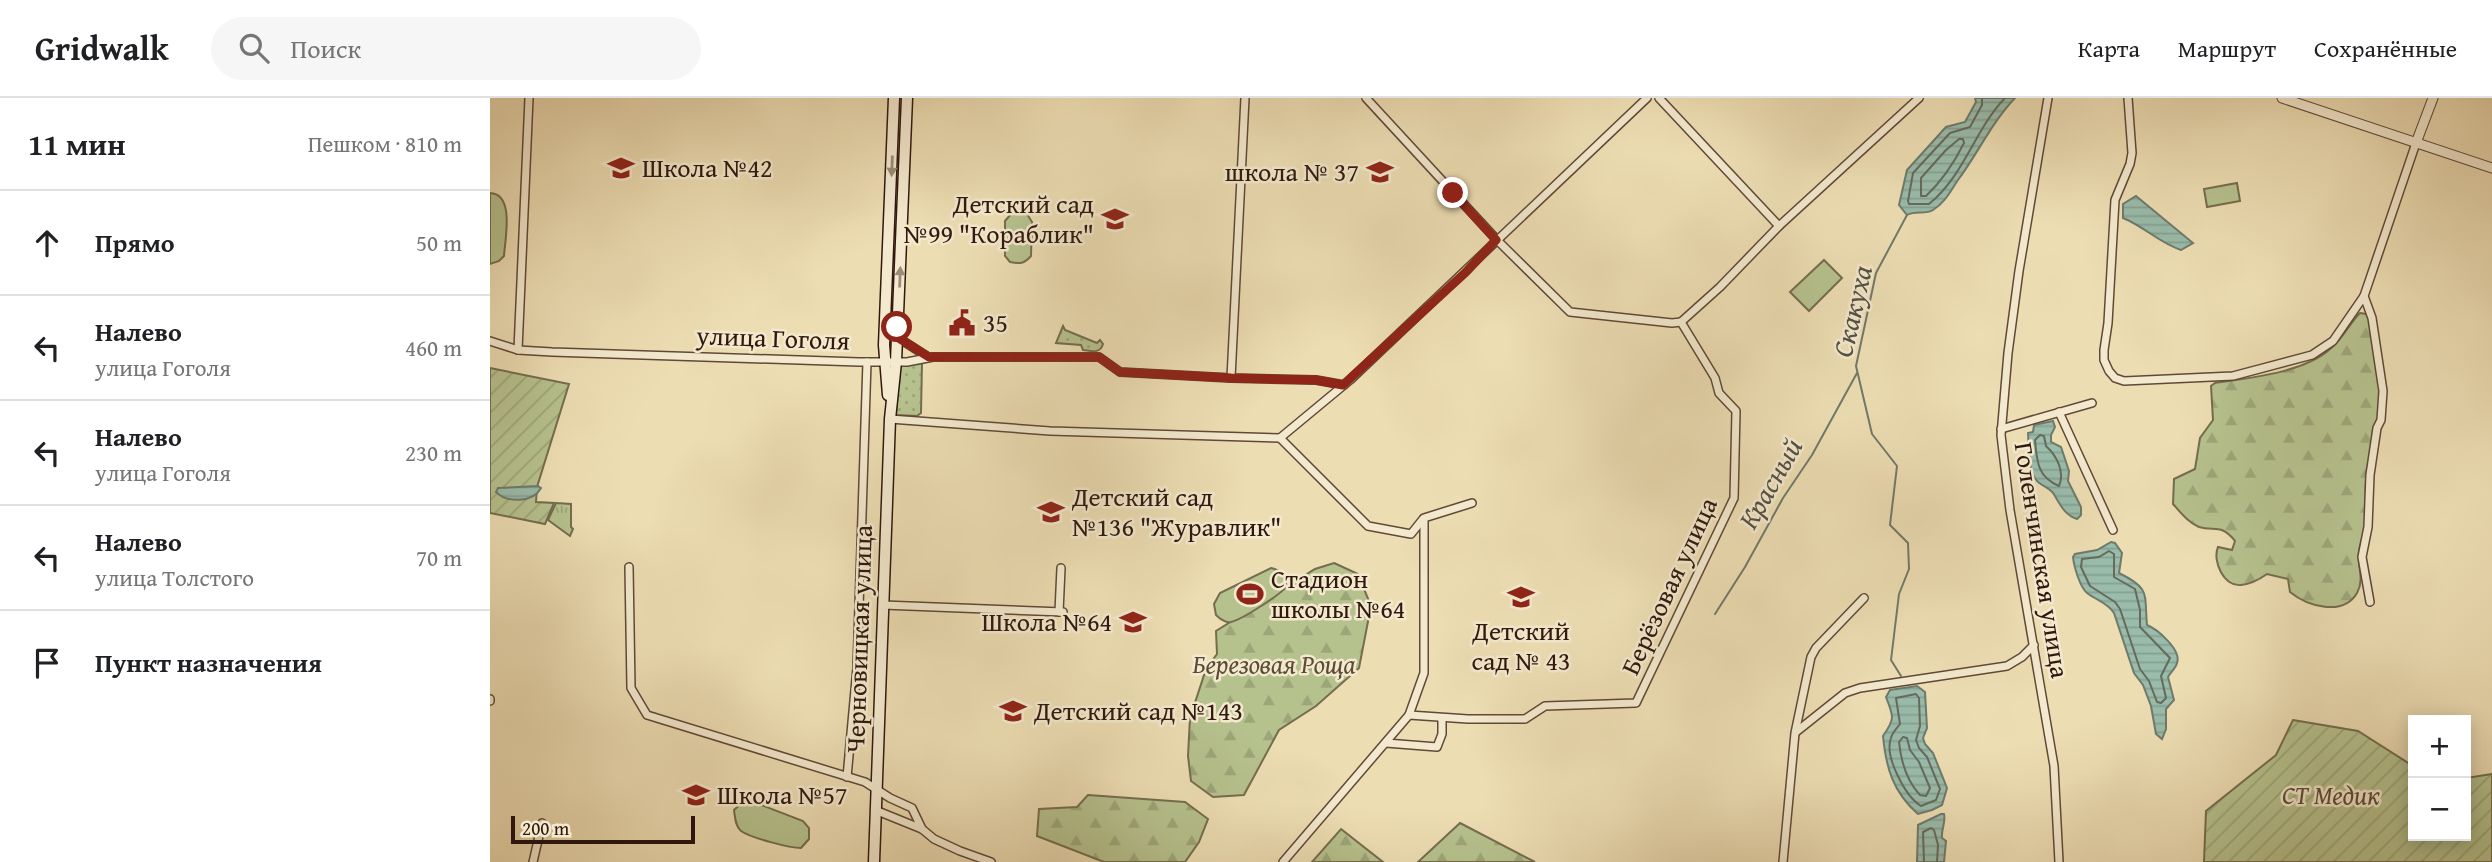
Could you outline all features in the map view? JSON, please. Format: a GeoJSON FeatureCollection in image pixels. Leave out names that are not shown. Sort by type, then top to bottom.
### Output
{"type":"FeatureCollection","features":[{"type":"Feature","properties":{"kind":"main road","name":"Черновицкая улица"},"geometry":{"type":"LineString","coordinates":[[874,862],[890,419],[894,98]]}},
{"type":"Feature","properties":{"kind":"main road","name":"Черновицкая улица"},"geometry":{"type":"LineString","coordinates":[[890,362],[897,337],[907,98]]}},
{"type":"Feature","properties":{"kind":"street"},"geometry":{"type":"LineString","coordinates":[[518,350],[529,98]]}},
{"type":"Feature","properties":{"kind":"street"},"geometry":{"type":"LineString","coordinates":[[1231,378],[1245,98]]}},
{"type":"Feature","properties":{"kind":"street"},"geometry":{"type":"LineString","coordinates":[[1366,98],[1496,240],[1570,312],[1672,323],[1681,322],[1720,287],[1779,226],[1919,98]]}},
{"type":"Feature","properties":{"kind":"street"},"geometry":{"type":"LineString","coordinates":[[890,419],[1050,432],[1280,438],[1343,385],[1466,272],[1496,240],[1647,98]]}},
{"type":"Feature","properties":{"kind":"street"},"geometry":{"type":"LineString","coordinates":[[1659,98],[1779,226]]}},
{"type":"Feature","properties":{"kind":"street","name":"Голенчинская улица"},"geometry":{"type":"LineString","coordinates":[[2048,98],[2019,271],[2001,429],[2010,510],[2054,766],[2059,862]]}},
{"type":"Feature","properties":{"kind":"street"},"geometry":{"type":"LineString","coordinates":[[2129,98],[2132,153],[2115,200],[2104,350],[2104,360],[2109,371],[2115,378],[2124,381],[2233,376],[2312,355],[2333,341],[2364,296],[2433,98]]}},
{"type":"Feature","properties":{"kind":"street"},"geometry":{"type":"LineString","coordinates":[[2282,98],[2492,167]]}},
{"type":"Feature","properties":{"kind":"street"},"geometry":{"type":"LineString","coordinates":[[2364,296],[2372,318],[2384,391],[2370,475],[2368,527],[2362,557],[2370,602]]}},
{"type":"Feature","properties":{"kind":"street","name":"Берёзовая улица"},"geometry":{"type":"LineString","coordinates":[[1442,718],[1525,719],[1545,706],[1636,703],[1734,498],[1736,411],[1719,393],[1715,378],[1681,322]]}},
{"type":"Feature","properties":{"kind":"street"},"geometry":{"type":"LineString","coordinates":[[897,337],[929,357]]}},
{"type":"Feature","properties":{"kind":"street","name":"улица Гоголя"},"geometry":{"type":"LineString","coordinates":[[490,341],[518,350],[867,362],[929,357],[1099,357],[1120,372],[1316,380],[1343,385]]}},
{"type":"Feature","properties":{"kind":"street"},"geometry":{"type":"LineString","coordinates":[[847,777],[857,668],[867,362]]}},
{"type":"Feature","properties":{"kind":"street"},"geometry":{"type":"LineString","coordinates":[[2001,429],[2092,403]]}},
{"type":"Feature","properties":{"kind":"street"},"geometry":{"type":"LineString","coordinates":[[2059,412],[2113,530]]}},
{"type":"Feature","properties":{"kind":"street"},"geometry":{"type":"LineString","coordinates":[[1280,438],[1368,526],[1411,534],[1424,518],[1472,503]]}},
{"type":"Feature","properties":{"kind":"street"},"geometry":{"type":"LineString","coordinates":[[1283,862],[1409,715],[1424,673],[1424,518]]}},
{"type":"Feature","properties":{"kind":"street"},"geometry":{"type":"LineString","coordinates":[[629,567],[631,688],[647,715],[876,788],[912,808],[922,829]]}},
{"type":"Feature","properties":{"kind":"street"},"geometry":{"type":"LineString","coordinates":[[883,605],[1061,612],[1061,568]]}},
{"type":"Feature","properties":{"kind":"street"},"geometry":{"type":"LineString","coordinates":[[1783,862],[1795,733],[1811,657],[1864,598]]}},
{"type":"Feature","properties":{"kind":"street"},"geometry":{"type":"LineString","coordinates":[[1795,733],[1845,693],[1880,684],[2007,666],[2022,657],[2034,645]]}},
{"type":"Feature","properties":{"kind":"street"},"geometry":{"type":"LineString","coordinates":[[1386,743],[1437,747],[1442,734],[1442,718],[1409,715]]}},
{"type":"Feature","properties":{"kind":"street"},"geometry":{"type":"LineString","coordinates":[[875,810],[922,829],[934,839],[991,862]]}},
{"type":"Feature","properties":{"kind":"street"},"geometry":{"type":"LineString","coordinates":[[533,862],[542,823]]}},
{"type":"Feature","properties":{"kind":"green space"},"geometry":{"type":"Polygon","coordinates":[[[897,98],[903,98],[893,345],[889,347],[897,98]]]}},
{"type":"Feature","properties":{"kind":"green space"},"geometry":{"type":"Polygon","coordinates":[[[2237,183],[2240,201],[2207,207],[2204,189],[2237,183]]]}},
{"type":"Feature","properties":{"kind":"green space"},"geometry":{"type":"Polygon","coordinates":[[[490,193],[498,195],[503,201],[507,229],[504,256],[490,264],[490,193]]]}},
{"type":"Feature","properties":{"kind":"green space"},"geometry":{"type":"Polygon","coordinates":[[[1019,211],[1027,214],[1032,222],[1031,256],[1024,262],[1017,263],[1010,262],[1005,256],[1005,221],[1012,213],[1019,211]]]}},
{"type":"Feature","properties":{"kind":"green space"},"geometry":{"type":"Polygon","coordinates":[[[1824,260],[1842,278],[1809,311],[1790,292],[1824,260]]]}},
{"type":"Feature","properties":{"kind":"green space"},"geometry":{"type":"Polygon","coordinates":[[[2360,313],[2369,318],[2379,374],[2380,402],[2366,478],[2366,518],[2359,551],[2361,578],[2357,593],[2343,605],[2325,607],[2315,605],[2290,592],[2288,579],[2267,574],[2248,584],[2235,585],[2221,572],[2217,553],[2218,547],[2232,550],[2235,541],[2221,530],[2195,525],[2173,504],[2174,479],[2195,469],[2200,438],[2213,420],[2211,386],[2290,369],[2318,358],[2334,346],[2360,313]]]}},
{"type":"Feature","properties":{"kind":"green space"},"geometry":{"type":"Polygon","coordinates":[[[1063,326],[1065,330],[1097,343],[1100,340],[1102,347],[1098,351],[1092,351],[1083,350],[1081,345],[1056,343],[1063,326]]]}},
{"type":"Feature","properties":{"kind":"green space"},"geometry":{"type":"Polygon","coordinates":[[[922,363],[921,413],[917,416],[896,415],[900,366],[922,363]]]}},
{"type":"Feature","properties":{"kind":"green space"},"geometry":{"type":"Polygon","coordinates":[[[490,368],[569,384],[537,487],[536,502],[554,503],[545,524],[490,513],[490,368]]]}},
{"type":"Feature","properties":{"kind":"green space"},"geometry":{"type":"Polygon","coordinates":[[[556,503],[571,504],[573,529],[570,536],[548,520],[556,503]]]}},
{"type":"Feature","properties":{"kind":"green space","name":"Березовая Роща"},"geometry":{"type":"Polygon","coordinates":[[[1334,563],[1358,574],[1371,606],[1359,668],[1316,706],[1279,730],[1244,795],[1213,797],[1191,781],[1188,756],[1190,718],[1206,669],[1217,654],[1216,631],[1315,569],[1334,563]]]}},
{"type":"Feature","properties":{"kind":"green space","name":"Стадион школы №64"},"geometry":{"type":"Polygon","coordinates":[[[1271,568],[1284,577],[1286,587],[1282,591],[1260,607],[1231,622],[1216,615],[1214,604],[1220,593],[1271,568]]]}},
{"type":"Feature","properties":{"kind":"green space","name":"СТ Медик"},"geometry":{"type":"Polygon","coordinates":[[[2293,720],[2358,731],[2408,763],[2408,841],[2471,841],[2471,777],[2492,774],[2492,862],[2204,862],[2206,811],[2276,755],[2293,720]]]}},
{"type":"Feature","properties":{"kind":"green space"},"geometry":{"type":"Polygon","coordinates":[[[1088,795],[1185,802],[1208,819],[1199,842],[1185,862],[1104,862],[1037,836],[1039,809],[1077,807],[1088,795]]]}},
{"type":"Feature","properties":{"kind":"green space"},"geometry":{"type":"Polygon","coordinates":[[[751,801],[803,821],[809,828],[809,839],[801,848],[796,848],[741,831],[736,824],[734,810],[742,803],[751,801]]]}},
{"type":"Feature","properties":{"kind":"green space"},"geometry":{"type":"Polygon","coordinates":[[[1460,823],[1535,862],[1418,862],[1460,823]]]}},
{"type":"Feature","properties":{"kind":"green space"},"geometry":{"type":"Polygon","coordinates":[[[1341,829],[1383,862],[1312,862],[1341,829]]]}},
{"type":"Feature","properties":{"kind":"water"},"geometry":{"type":"Polygon","coordinates":[[[1975,98],[2015,98],[1999,117],[1941,204],[1930,211],[1907,215],[1899,205],[1907,170],[1946,127],[1965,122],[1976,102],[1975,98]]]}},
{"type":"Feature","properties":{"kind":"water"},"geometry":{"type":"Polygon","coordinates":[[[2136,196],[2193,243],[2181,250],[2123,218],[2123,204],[2136,196]]]}},
{"type":"Feature","properties":{"kind":"water"},"geometry":{"type":"Polygon","coordinates":[[[2053,421],[2055,427],[2051,442],[2061,447],[2069,471],[2068,481],[2081,507],[2081,515],[2077,519],[2066,513],[2052,492],[2034,478],[2030,466],[2028,433],[2033,432],[2034,425],[2053,421]]]}},
{"type":"Feature","properties":{"kind":"water"},"geometry":{"type":"Polygon","coordinates":[[[498,488],[541,488],[537,493],[520,500],[501,496],[496,492],[498,488]]]}},
{"type":"Feature","properties":{"kind":"water"},"geometry":{"type":"Polygon","coordinates":[[[2111,542],[2115,543],[2122,553],[2119,573],[2136,583],[2144,593],[2147,625],[2168,641],[2178,658],[2168,677],[2174,700],[2166,709],[2166,729],[2162,739],[2156,734],[2151,706],[2143,685],[2134,673],[2114,613],[2084,590],[2075,566],[2075,554],[2097,550],[2111,542]]]}},
{"type":"Feature","properties":{"kind":"water"},"geometry":{"type":"Polygon","coordinates":[[[1917,686],[1925,692],[1927,728],[1923,738],[1933,753],[1947,788],[1942,805],[1918,814],[1902,797],[1892,779],[1883,736],[1892,718],[1886,697],[1890,690],[1917,686]]]}},
{"type":"Feature","properties":{"kind":"water"},"geometry":{"type":"Polygon","coordinates":[[[1944,814],[1942,838],[1946,841],[1944,862],[1917,862],[1918,825],[1944,814]]]}},
{"type":"Feature","properties":{"kind":"waterway","name":"Скакуха"},"geometry":{"type":"LineString","coordinates":[[1901,676],[1891,660],[1899,594],[1909,569],[1908,543],[1890,525],[1897,466],[1872,434],[1856,366],[1876,273],[1907,215]]}},
{"type":"Feature","properties":{"kind":"waterway","name":"Красный"},"geometry":{"type":"LineString","coordinates":[[1715,614],[1745,567],[1783,498],[1812,455],[1857,373]]}},
{"type":"Feature","properties":{"kind":"place","name":"Школа №42"},"geometry":{"type":"Point","coordinates":[621,168]}},
{"type":"Feature","properties":{"kind":"place","name":"школа № 37"},"geometry":{"type":"Point","coordinates":[1380,172]}},
{"type":"Feature","properties":{"kind":"place","name":"Детский сад №99 \"Кораблик\""},"geometry":{"type":"Point","coordinates":[1115,219]}},
{"type":"Feature","properties":{"kind":"place","name":"35"},"geometry":{"type":"Point","coordinates":[962,323]}},
{"type":"Feature","properties":{"kind":"place","name":"Детский сад №136 \"Журавлик\""},"geometry":{"type":"Point","coordinates":[1051,512]}},
{"type":"Feature","properties":{"kind":"place","name":"Стадион школы №64"},"geometry":{"type":"Point","coordinates":[1250,594]}},
{"type":"Feature","properties":{"kind":"place","name":"Детский сад № 43"},"geometry":{"type":"Point","coordinates":[1521,597]}},
{"type":"Feature","properties":{"kind":"place","name":"Школа №64"},"geometry":{"type":"Point","coordinates":[1133,622]}},
{"type":"Feature","properties":{"kind":"place","name":"Детский сад №143"},"geometry":{"type":"Point","coordinates":[1013,711]}},
{"type":"Feature","properties":{"kind":"place","name":"Школа №57"},"geometry":{"type":"Point","coordinates":[696,795]}},
{"type":"Feature","properties":{"kind":"route"},"geometry":{"type":"LineString","coordinates":[[897,327],[897,337],[912,349],[929,357],[1099,357],[1120,372],[1316,380],[1343,385],[1466,272],[1496,240],[1453,193]]}}]}
